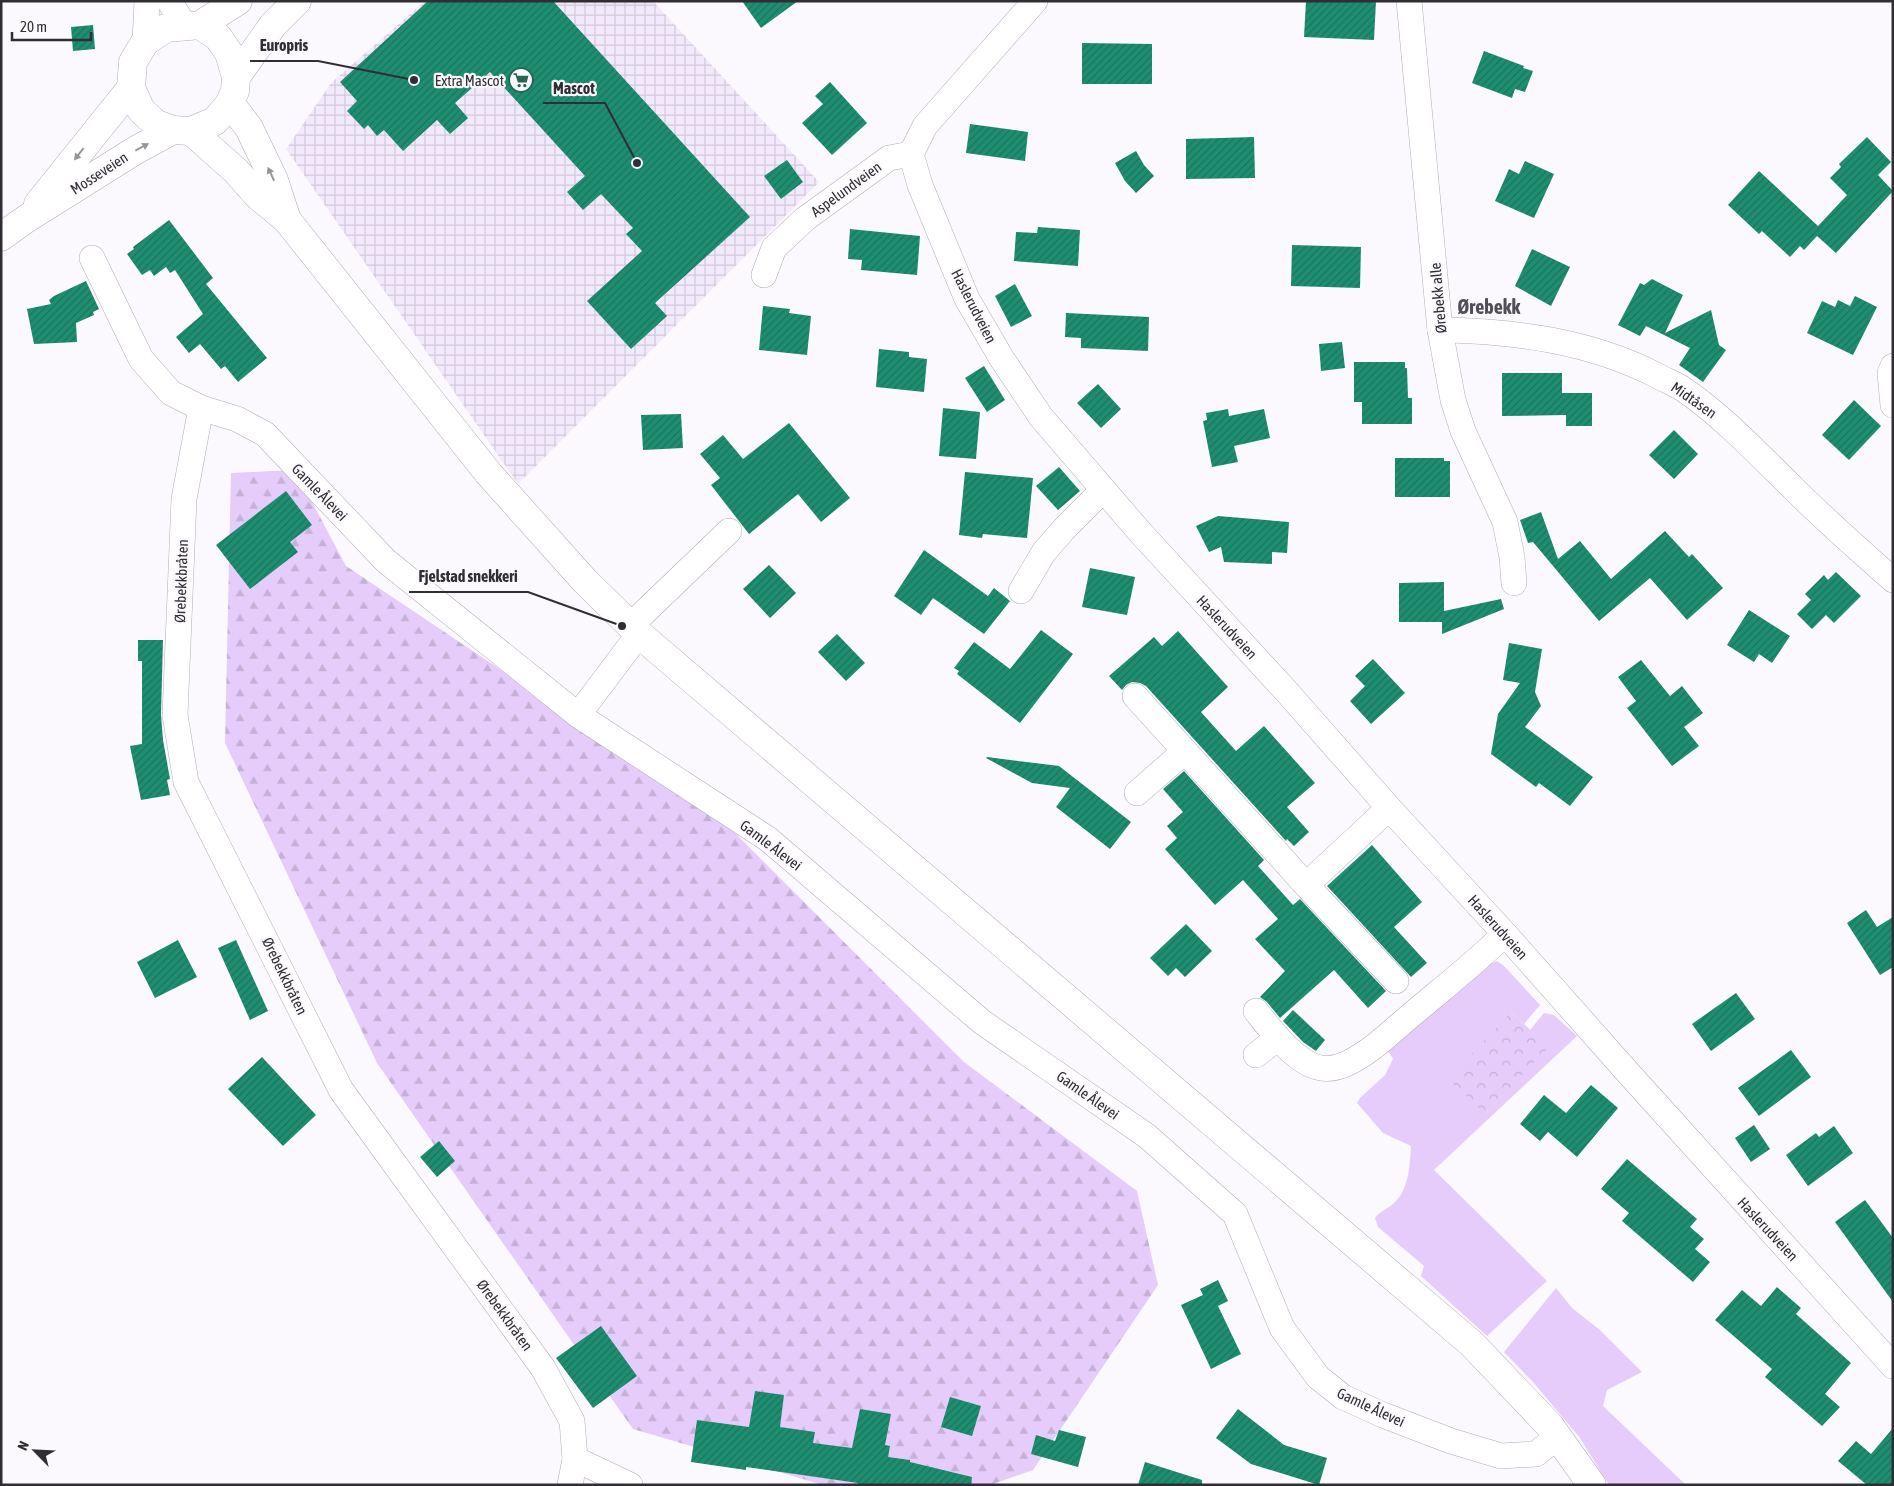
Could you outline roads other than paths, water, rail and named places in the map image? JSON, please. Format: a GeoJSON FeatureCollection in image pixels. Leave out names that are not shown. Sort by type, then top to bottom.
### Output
{"type":"FeatureCollection","features":[{"type":"Feature","properties":{"kind":"main road"},"geometry":{"type":"LineString","coordinates":[[238,1],[192,25],[166,28],[145,42],[133,62],[131,88],[141,110],[156,124],[182,131],[236,171],[257,195],[286,220],[489,474],[585,581],[635,630],[1472,1344],[1550,1426],[1592,1485]]}},
{"type":"Feature","properties":{"kind":"main road"},"geometry":{"type":"LineString","coordinates":[[182,131],[215,121],[273,25],[297,1]]}},
{"type":"Feature","properties":{"kind":"main road"},"geometry":{"type":"LineString","coordinates":[[192,25],[218,37],[229,53],[233,90],[274,180],[286,220]]}},
{"type":"Feature","properties":{"kind":"main road","name":"Mosseveien"},"geometry":{"type":"LineString","coordinates":[[26,219],[131,88]]}},
{"type":"Feature","properties":{"kind":"main road","name":"Mosseveien"},"geometry":{"type":"LineString","coordinates":[[1,237],[26,219],[136,150],[182,131]]}},
{"type":"Feature","properties":{"kind":"street"},"geometry":{"type":"LineString","coordinates":[[145,42],[147,1]]}},
{"type":"Feature","properties":{"kind":"street"},"geometry":{"type":"LineString","coordinates":[[169,1],[192,25]]}},
{"type":"Feature","properties":{"kind":"street"},"geometry":{"type":"LineString","coordinates":[[911,154],[925,126],[1035,1]]}},
{"type":"Feature","properties":{"kind":"street","name":"Ørebekk alle"},"geometry":{"type":"LineString","coordinates":[[1409,1],[1440,330],[1453,400],[1463,431],[1505,522],[1512,557],[1514,583]]}},
{"type":"Feature","properties":{"kind":"street","name":"Aspelundveien"},"geometry":{"type":"LineString","coordinates":[[764,275],[774,248],[805,219],[889,158],[911,154]]}},
{"type":"Feature","properties":{"kind":"street","name":"Haslerudveien"},"geometry":{"type":"LineString","coordinates":[[911,154],[920,185],[968,298],[1002,359],[1041,417],[1103,490],[1288,692],[1389,808],[1506,934],[1702,1156],[1893,1366]]}},
{"type":"Feature","properties":{"kind":"street","name":"Gamle Ålevei"},"geometry":{"type":"LineString","coordinates":[[92,258],[141,359],[171,393],[201,408],[237,419],[265,434],[386,561],[578,715],[768,839],[982,1022],[1147,1136],[1235,1214],[1282,1328],[1318,1377],[1342,1396],[1383,1415],[1442,1438],[1501,1456],[1536,1454],[1558,1436]]}},
{"type":"Feature","properties":{"kind":"street","name":"Midtåsen"},"geometry":{"type":"LineString","coordinates":[[1440,330],[1536,337],[1594,349],[1641,368],[1682,389],[1727,424],[1829,524],[1893,580]]}},
{"type":"Feature","properties":{"kind":"street"},"geometry":{"type":"LineString","coordinates":[[1893,366],[1890,373],[1893,406]]}},
{"type":"Feature","properties":{"kind":"street","name":"Ørebekkbråten"},"geometry":{"type":"LineString","coordinates":[[201,408],[184,499],[175,715],[186,782],[342,1090],[543,1368],[572,1421],[575,1459],[570,1485]]}},
{"type":"Feature","properties":{"kind":"street"},"geometry":{"type":"LineString","coordinates":[[1021,591],[1044,552],[1103,490]]}},
{"type":"Feature","properties":{"kind":"street"},"geometry":{"type":"LineString","coordinates":[[578,715],[635,630],[729,531]]}},
{"type":"Feature","properties":{"kind":"street"},"geometry":{"type":"LineString","coordinates":[[1135,696],[1306,885],[1396,981]]}},
{"type":"Feature","properties":{"kind":"street"},"geometry":{"type":"LineString","coordinates":[[1137,793],[1185,751]]}},
{"type":"Feature","properties":{"kind":"street"},"geometry":{"type":"LineString","coordinates":[[1306,885],[1389,808]]}},
{"type":"Feature","properties":{"kind":"street"},"geometry":{"type":"LineString","coordinates":[[1256,1012],[1278,1038],[1305,1063],[1319,1068],[1332,1069],[1350,1062],[1376,1044],[1478,960],[1506,934]]}},
{"type":"Feature","properties":{"kind":"street"},"geometry":{"type":"LineString","coordinates":[[1256,1055],[1278,1038]]}},
{"type":"Feature","properties":{"kind":"street"},"geometry":{"type":"LineString","coordinates":[[575,1459],[630,1485]]}},
{"type":"Feature","properties":{"kind":"place","name":"Europris"},"geometry":{"type":"Point","coordinates":[414,80]}},
{"type":"Feature","properties":{"kind":"place","name":"Extra Mascot"},"geometry":{"type":"Point","coordinates":[521,80]}},
{"type":"Feature","properties":{"kind":"place","name":"Mascot"},"geometry":{"type":"Point","coordinates":[637,163]}},
{"type":"Feature","properties":{"kind":"place","name":"Fjelstad snekkeri"},"geometry":{"type":"Point","coordinates":[622,626]}},
{"type":"Feature","properties":{"kind":"district","name":"Ørebekk"},"geometry":{"type":"Point","coordinates":[1489,306]}}]}
